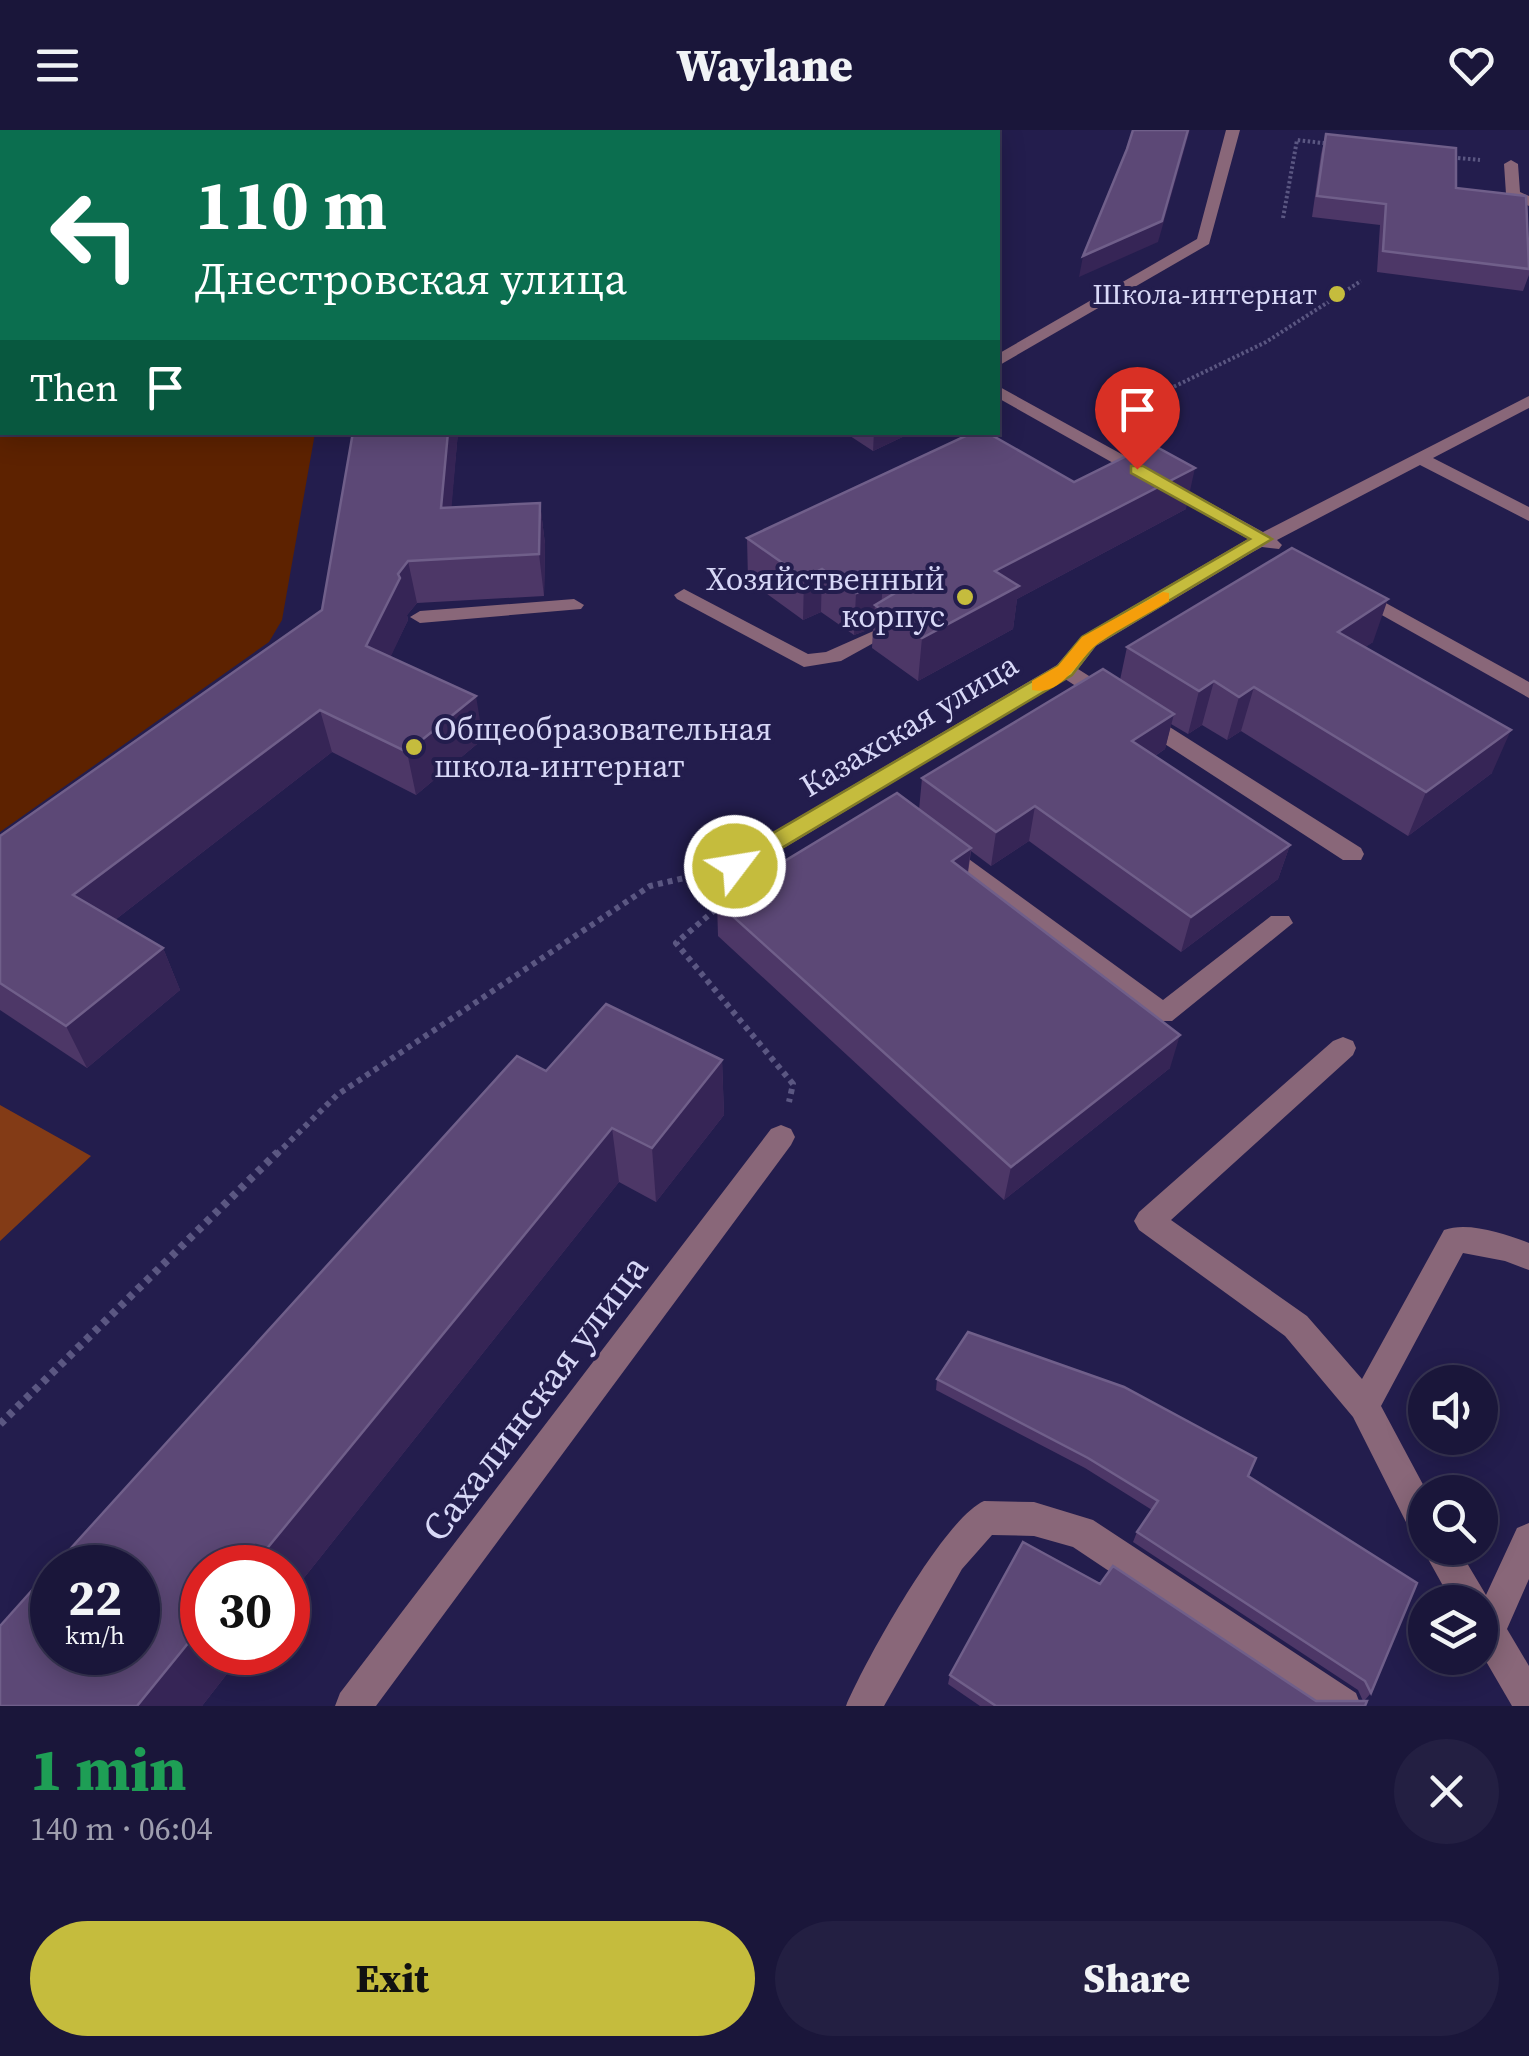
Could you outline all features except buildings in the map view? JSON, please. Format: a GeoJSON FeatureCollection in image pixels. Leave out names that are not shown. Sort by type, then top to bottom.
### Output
{"type":"FeatureCollection","features":[{"type":"Feature","properties":{"kind":"street"},"geometry":{"type":"LineString","coordinates":[[1000,360],[1204,241],[1233,130]]}},
{"type":"Feature","properties":{"kind":"street"},"geometry":{"type":"LineString","coordinates":[[1511,164],[1512,194],[1529,202]]}},
{"type":"Feature","properties":{"kind":"street"},"geometry":{"type":"LineString","coordinates":[[1000,392],[1296,558]]}},
{"type":"Feature","properties":{"kind":"street","name":"Казахская улица"},"geometry":{"type":"LineString","coordinates":[[735,866],[1065,670],[1089,641],[1263,539],[1529,401]]}},
{"type":"Feature","properties":{"kind":"street"},"geometry":{"type":"LineString","coordinates":[[1420,458],[1529,515]]}},
{"type":"Feature","properties":{"kind":"street"},"geometry":{"type":"LineString","coordinates":[[1330,577],[1529,691]]}},
{"type":"Feature","properties":{"kind":"street"},"geometry":{"type":"LineString","coordinates":[[684,594],[804,660],[818,662],[878,635]]}},
{"type":"Feature","properties":{"kind":"street"},"geometry":{"type":"LineString","coordinates":[[420,617],[574,605]]}},
{"type":"Feature","properties":{"kind":"street"},"geometry":{"type":"LineString","coordinates":[[1065,670],[1352,854]]}},
{"type":"Feature","properties":{"kind":"street"},"geometry":{"type":"LineString","coordinates":[[865,789],[892,810]]}},
{"type":"Feature","properties":{"kind":"street"},"geometry":{"type":"LineString","coordinates":[[921,832],[1162,1014],[1280,922]]}},
{"type":"Feature","properties":{"kind":"street"},"geometry":{"type":"LineString","coordinates":[[1343,1048],[1149,1220],[1296,1326],[1364,1406],[1408,1491]]}},
{"type":"Feature","properties":{"kind":"street","name":"Сахалинская улица"},"geometry":{"type":"LineString","coordinates":[[353,1706],[781,1137]]}},
{"type":"Feature","properties":{"kind":"street"},"geometry":{"type":"LineString","coordinates":[[1364,1406],[1455,1239],[1508,1248],[1529,1257]]}},
{"type":"Feature","properties":{"kind":"street"},"geometry":{"type":"LineString","coordinates":[[864,1706],[950,1557],[984,1518],[1034,1519],[1081,1532],[1344,1706]]}},
{"type":"Feature","properties":{"kind":"street"},"geometry":{"type":"LineString","coordinates":[[1498,1589],[1529,1540]]}},
{"type":"Feature","properties":{"kind":"street"},"geometry":{"type":"LineString","coordinates":[[1498,1648],[1529,1701]]}},
{"type":"Feature","properties":{"kind":"path"},"geometry":{"type":"LineString","coordinates":[[1283,218],[1297,140],[1336,144]]}},
{"type":"Feature","properties":{"kind":"path"},"geometry":{"type":"LineString","coordinates":[[1433,155],[1511,164]]}},
{"type":"Feature","properties":{"kind":"path"},"geometry":{"type":"LineString","coordinates":[[1098,424],[1266,342],[1361,281]]}},
{"type":"Feature","properties":{"kind":"path"},"geometry":{"type":"LineString","coordinates":[[0,1424],[337,1095],[650,886],[735,866],[743,887],[676,943],[793,1084],[781,1137]]}},
{"type":"Feature","properties":{"kind":"shaded area"},"geometry":{"type":"Polygon","coordinates":[[[0,435],[315,435],[282,620],[269,642],[0,832],[0,435]]]}},
{"type":"Feature","properties":{"kind":"shaded area"},"geometry":{"type":"Polygon","coordinates":[[[0,1105],[91,1156],[0,1241],[0,1105]]]}},
{"type":"Feature","properties":{"kind":"slow traffic"},"geometry":{"type":"LineString","coordinates":[[1039,686],[1065,670],[1089,641],[1163,597]]}},
{"type":"Feature","properties":{"kind":"place","name":"Школа-интернат"},"geometry":{"type":"Point","coordinates":[1337,294]}},
{"type":"Feature","properties":{"kind":"place","name":"Хозяйственный корпус"},"geometry":{"type":"Point","coordinates":[965,597]}},
{"type":"Feature","properties":{"kind":"place","name":"Общеобразовательная школа-интернат"},"geometry":{"type":"Point","coordinates":[414,747]}},
{"type":"Feature","properties":{"kind":"route"},"geometry":{"type":"LineString","coordinates":[[735,866],[1065,670],[1089,641],[1263,539],[1137,469]]}}]}
